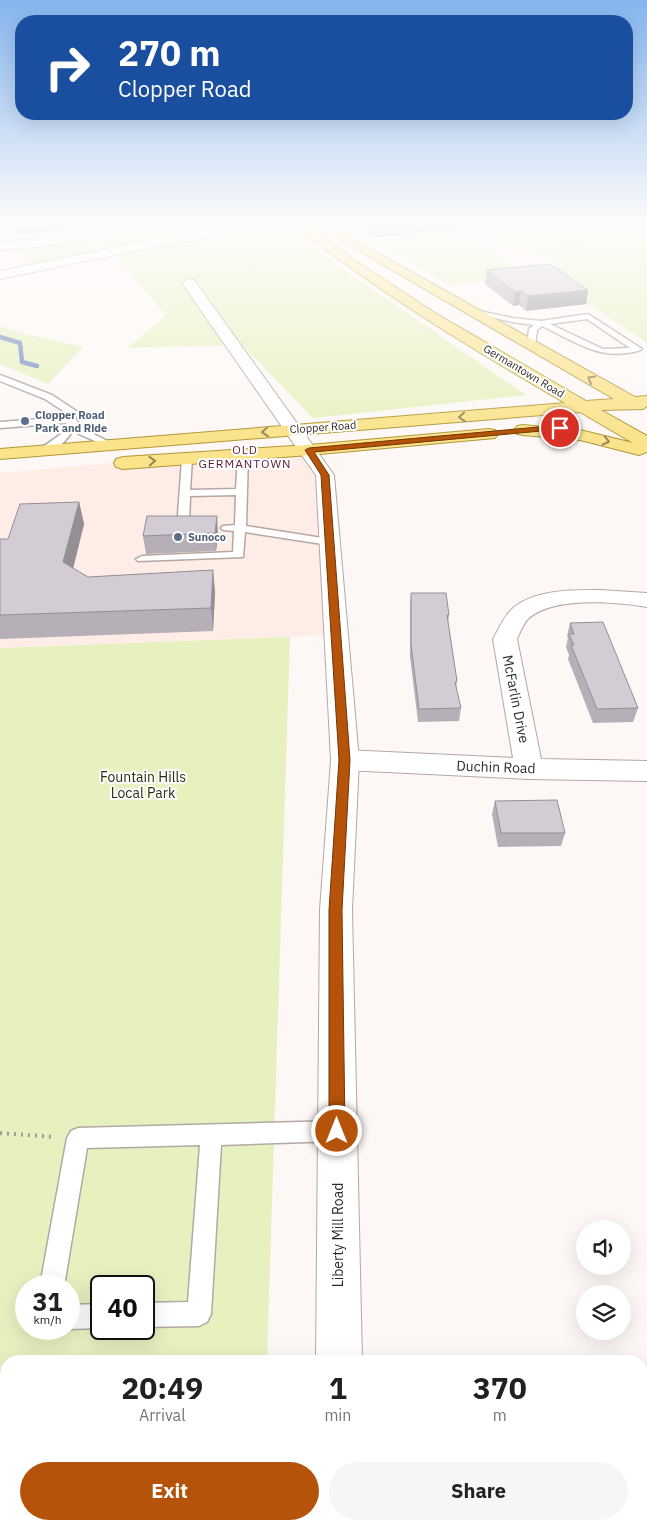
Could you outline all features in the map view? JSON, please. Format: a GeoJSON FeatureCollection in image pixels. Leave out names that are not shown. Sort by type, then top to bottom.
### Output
{"type":"FeatureCollection","features":[{"type":"Feature","properties":{"kind":"main road","name":"Germantown Road"},"geometry":{"type":"LineString","coordinates":[[399,296],[647,444]]}},
{"type":"Feature","properties":{"kind":"main road","name":"Germantown Road"},"geometry":{"type":"LineString","coordinates":[[447,296],[641,409]]}},
{"type":"Feature","properties":{"kind":"main road"},"geometry":{"type":"LineString","coordinates":[[497,414],[534,407],[545,401],[545,392],[514,365]]}},
{"type":"Feature","properties":{"kind":"main road","name":"Clopper Road"},"geometry":{"type":"LineString","coordinates":[[0,454],[497,414],[586,408],[641,409]]}},
{"type":"Feature","properties":{"kind":"main road","name":"Clopper Road"},"geometry":{"type":"LineString","coordinates":[[103,464],[309,450],[523,430],[613,424],[641,409]]}},
{"type":"Feature","properties":{"kind":"main road"},"geometry":{"type":"LineString","coordinates":[[523,430],[580,435],[647,452]]}},
{"type":"Feature","properties":{"kind":"street","name":"Liberty Mill Road"},"geometry":{"type":"LineString","coordinates":[[198,296],[325,475],[328,542],[345,760],[336,910],[339,1355]]}},
{"type":"Feature","properties":{"kind":"street","name":"McFarlin Drive"},"geometry":{"type":"LineString","coordinates":[[529,769],[504,639],[522,612],[539,603],[561,598],[628,597],[647,600]]}},
{"type":"Feature","properties":{"kind":"street","name":"Duchin Road"},"geometry":{"type":"LineString","coordinates":[[345,760],[529,769],[647,770]]}},
{"type":"Feature","properties":{"kind":"lane"},"geometry":{"type":"LineString","coordinates":[[473,311],[512,320],[541,323],[588,316],[638,349],[617,352],[601,351],[541,323]]}},
{"type":"Feature","properties":{"kind":"lane"},"geometry":{"type":"LineString","coordinates":[[531,345],[533,329],[541,323]]}},
{"type":"Feature","properties":{"kind":"lane"},"geometry":{"type":"LineString","coordinates":[[0,378],[67,407],[73,413],[67,434],[43,451]]}},
{"type":"Feature","properties":{"kind":"lane"},"geometry":{"type":"LineString","coordinates":[[0,426],[71,420]]}},
{"type":"Feature","properties":{"kind":"lane"},"geometry":{"type":"LineString","coordinates":[[71,420],[82,432],[110,445]]}},
{"type":"Feature","properties":{"kind":"lane"},"geometry":{"type":"LineString","coordinates":[[142,559],[239,555],[240,528],[235,510],[240,492],[243,455]]}},
{"type":"Feature","properties":{"kind":"lane"},"geometry":{"type":"LineString","coordinates":[[187,459],[185,493],[189,511],[183,528],[203,528]]}},
{"type":"Feature","properties":{"kind":"lane"},"geometry":{"type":"LineString","coordinates":[[185,493],[240,492]]}},
{"type":"Feature","properties":{"kind":"lane"},"geometry":{"type":"LineString","coordinates":[[227,528],[240,528],[328,542]]}},
{"type":"Feature","properties":{"kind":"lane"},"geometry":{"type":"LineString","coordinates":[[54,1275],[78,1138],[337,1131]]}},
{"type":"Feature","properties":{"kind":"lane"},"geometry":{"type":"LineString","coordinates":[[155,1315],[199,1314],[211,1135]]}},
{"type":"Feature","properties":{"kind":"path"},"geometry":{"type":"LineString","coordinates":[[0,1134],[78,1138]]}},
{"type":"Feature","properties":{"kind":"shaded area"},"geometry":{"type":"Polygon","coordinates":[[[309,450],[325,475],[335,634],[0,648],[0,473],[124,462],[309,450]]]}},
{"type":"Feature","properties":{"kind":"green space"},"geometry":{"type":"Polygon","coordinates":[[[150,296],[383,296],[526,395],[313,418],[242,345],[128,348],[166,315],[150,296]]]}},
{"type":"Feature","properties":{"kind":"green space"},"geometry":{"type":"Polygon","coordinates":[[[577,296],[647,296],[647,343],[577,296]]]}},
{"type":"Feature","properties":{"kind":"green space"},"geometry":{"type":"Polygon","coordinates":[[[0,326],[17,332],[83,347],[48,384],[0,364],[0,326]]]}},
{"type":"Feature","properties":{"kind":"green space","name":"Fountain Hills Local Park"},"geometry":{"type":"Polygon","coordinates":[[[290,637],[267,1355],[0,1355],[0,648],[290,637]]]}},
{"type":"Feature","properties":{"kind":"building"},"geometry":{"type":"Polygon","coordinates":[[[79,502],[63,562],[88,577],[213,570],[211,608],[0,615],[0,539],[8,539],[20,504],[79,502]]]}},
{"type":"Feature","properties":{"kind":"building"},"geometry":{"type":"Polygon","coordinates":[[[147,516],[217,516],[215,533],[143,536],[147,516]]]}},
{"type":"Feature","properties":{"kind":"building"},"geometry":{"type":"Polygon","coordinates":[[[411,593],[446,593],[449,615],[447,615],[457,681],[455,682],[461,708],[419,709],[411,644],[411,593]]]}},
{"type":"Feature","properties":{"kind":"building"},"geometry":{"type":"Polygon","coordinates":[[[603,622],[638,708],[597,709],[571,645],[574,645],[569,634],[574,634],[570,623],[603,622]]]}},
{"type":"Feature","properties":{"kind":"building"},"geometry":{"type":"Polygon","coordinates":[[[557,800],[565,833],[501,833],[495,801],[557,800]]]}},
{"type":"Feature","properties":{"kind":"waterway"},"geometry":{"type":"LineString","coordinates":[[0,337],[20,343],[22,362],[37,366]]}},
{"type":"Feature","properties":{"kind":"place","name":"Clopper Road Park and Ride"},"geometry":{"type":"Point","coordinates":[25,421]}},
{"type":"Feature","properties":{"kind":"place","name":"Sunoco"},"geometry":{"type":"Point","coordinates":[178,537]}},
{"type":"Feature","properties":{"kind":"district","name":"OLD GERMANTOWN"},"geometry":{"type":"Point","coordinates":[245,457]}},
{"type":"Feature","properties":{"kind":"route"},"geometry":{"type":"LineString","coordinates":[[337,1131],[336,910],[345,760],[330,571],[325,475],[309,450],[560,428]]}}]}
